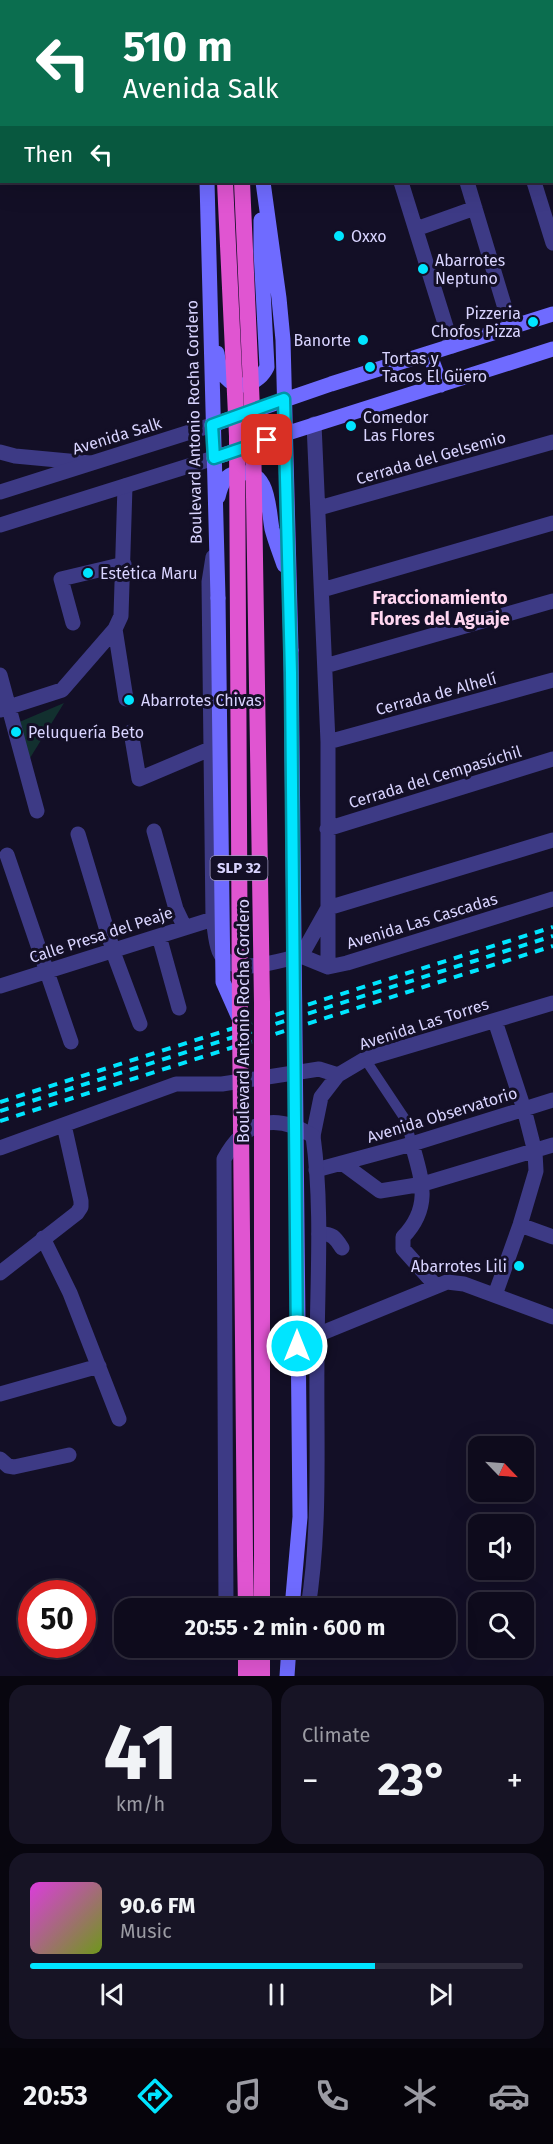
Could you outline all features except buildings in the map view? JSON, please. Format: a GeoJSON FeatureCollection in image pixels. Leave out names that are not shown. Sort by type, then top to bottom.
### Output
{"type":"FeatureCollection","features":[{"type":"Feature","properties":{"kind":"highway","name":"Boulevard Antonio Rocha Cordero"},"geometry":{"type":"LineString","coordinates":[[225,183],[237,436],[246,1598]]}},
{"type":"Feature","properties":{"kind":"highway","name":"Boulevard Antonio Rocha Cordero"},"geometry":{"type":"LineString","coordinates":[[242,183],[254,444],[262,990],[262,1598]]}},
{"type":"Feature","properties":{"kind":"highway"},"geometry":{"type":"LineString","coordinates":[[262,1658],[262,1676]]}},
{"type":"Feature","properties":{"kind":"main road","name":"Boulevard Antonio Rocha Cordero"},"geometry":{"type":"LineString","coordinates":[[207,183],[212,425],[217,536]]}},
{"type":"Feature","properties":{"kind":"main road"},"geometry":{"type":"LineString","coordinates":[[210,317],[219,366],[226,378],[246,385],[259,379],[267,367],[268,360],[261,251],[263,183]]}},
{"type":"Feature","properties":{"kind":"main road"},"geometry":{"type":"LineString","coordinates":[[263,183],[279,298],[291,650],[300,1517],[293,1598]]}},
{"type":"Feature","properties":{"kind":"main road","name":"Avenida Salk"},"geometry":{"type":"LineString","coordinates":[[212,425],[284,399],[553,314]]}},
{"type":"Feature","properties":{"kind":"main road"},"geometry":{"type":"LineString","coordinates":[[214,458],[553,349]]}},
{"type":"Feature","properties":{"kind":"main road"},"geometry":{"type":"LineString","coordinates":[[429,353],[441,385]]}},
{"type":"Feature","properties":{"kind":"main road"},"geometry":{"type":"LineString","coordinates":[[216,509],[224,479],[241,472],[258,479],[267,495],[273,531],[289,579]]}},
{"type":"Feature","properties":{"kind":"main road"},"geometry":{"type":"LineString","coordinates":[[217,536],[223,982],[240,1018]]}},
{"type":"Feature","properties":{"kind":"main road"},"geometry":{"type":"LineString","coordinates":[[287,1675],[288,1658]]}},
{"type":"Feature","properties":{"kind":"street"},"geometry":{"type":"LineString","coordinates":[[401,183],[452,346]]}},
{"type":"Feature","properties":{"kind":"street"},"geometry":{"type":"LineString","coordinates":[[467,183],[511,328]]}},
{"type":"Feature","properties":{"kind":"street"},"geometry":{"type":"LineString","coordinates":[[534,183],[553,243]]}},
{"type":"Feature","properties":{"kind":"street"},"geometry":{"type":"LineString","coordinates":[[416,229],[475,208]]}},
{"type":"Feature","properties":{"kind":"street"},"geometry":{"type":"LineString","coordinates":[[314,424],[328,742],[327,829],[328,908],[328,966],[317,964],[301,956],[328,908],[553,840]]}},
{"type":"Feature","properties":{"kind":"street","name":"Avenida Salk"},"geometry":{"type":"LineString","coordinates":[[0,492],[212,425]]}},
{"type":"Feature","properties":{"kind":"street","name":"Cerrada del Gelsemio"},"geometry":{"type":"LineString","coordinates":[[319,508],[553,442]]}},
{"type":"Feature","properties":{"kind":"street"},"geometry":{"type":"LineString","coordinates":[[0,452],[15,456],[90,463]]}},
{"type":"Feature","properties":{"kind":"street"},"geometry":{"type":"LineString","coordinates":[[0,525],[214,458]]}},
{"type":"Feature","properties":{"kind":"street"},"geometry":{"type":"LineString","coordinates":[[5,709],[62,690],[115,629],[121,616],[125,486]]}},
{"type":"Feature","properties":{"kind":"street"},"geometry":{"type":"LineString","coordinates":[[322,590],[553,523]]}},
{"type":"Feature","properties":{"kind":"street","name":"Boulevard Antonio Rocha Cordero"},"geometry":{"type":"LineString","coordinates":[[217,536],[209,582],[213,918],[218,948],[228,962],[241,967],[301,956]]}},
{"type":"Feature","properties":{"kind":"street"},"geometry":{"type":"LineString","coordinates":[[73,623],[62,579],[124,564]]}},
{"type":"Feature","properties":{"kind":"street"},"geometry":{"type":"LineString","coordinates":[[325,666],[553,601]]}},
{"type":"Feature","properties":{"kind":"street"},"geometry":{"type":"LineString","coordinates":[[115,629],[126,699]]}},
{"type":"Feature","properties":{"kind":"street"},"geometry":{"type":"LineString","coordinates":[[0,675],[5,709],[36,811]]}},
{"type":"Feature","properties":{"kind":"street","name":"Cerrada de Alhelí"},"geometry":{"type":"LineString","coordinates":[[328,742],[553,680]]}},
{"type":"Feature","properties":{"kind":"street"},"geometry":{"type":"LineString","coordinates":[[132,732],[139,779],[210,749]]}},
{"type":"Feature","properties":{"kind":"street","name":"Cerrada del Cempasúchil"},"geometry":{"type":"LineString","coordinates":[[327,829],[553,759]]}},
{"type":"Feature","properties":{"kind":"street"},"geometry":{"type":"LineString","coordinates":[[154,831],[177,909],[185,928]]}},
{"type":"Feature","properties":{"kind":"street"},"geometry":{"type":"LineString","coordinates":[[78,834],[113,950],[140,1023]]}},
{"type":"Feature","properties":{"kind":"street"},"geometry":{"type":"LineString","coordinates":[[7,855],[45,972],[71,1042]]}},
{"type":"Feature","properties":{"kind":"street","name":"Avenida Las Cascadas"},"geometry":{"type":"LineString","coordinates":[[328,966],[347,963],[553,899]]}},
{"type":"Feature","properties":{"kind":"street","name":"Calle Presa del Peaje"},"geometry":{"type":"LineString","coordinates":[[0,986],[213,918]]}},
{"type":"Feature","properties":{"kind":"street"},"geometry":{"type":"LineString","coordinates":[[159,936],[179,1008]]}},
{"type":"Feature","properties":{"kind":"street","name":"Avenida Las Torres"},"geometry":{"type":"LineString","coordinates":[[309,1598],[315,1538],[319,1234],[313,1136],[321,1097],[338,1075],[365,1059],[553,1003]]}},
{"type":"Feature","properties":{"kind":"street"},"geometry":{"type":"LineString","coordinates":[[495,1020],[524,1109],[535,1152],[536,1171],[495,1295]]}},
{"type":"Feature","properties":{"kind":"street"},"geometry":{"type":"LineString","coordinates":[[365,1059],[405,1119],[423,1184],[420,1210],[413,1227],[403,1237],[403,1249],[436,1286]]}},
{"type":"Feature","properties":{"kind":"street"},"geometry":{"type":"LineString","coordinates":[[0,1148],[176,1084],[222,1084],[319,1069],[338,1075]]}},
{"type":"Feature","properties":{"kind":"street","name":"Avenida Observatorio"},"geometry":{"type":"LineString","coordinates":[[315,1170],[412,1144],[553,1100]]}},
{"type":"Feature","properties":{"kind":"street"},"geometry":{"type":"LineString","coordinates":[[226,1598],[224,1159],[232,1143],[246,1131],[262,1124],[280,1122],[298,1126],[313,1136]]}},
{"type":"Feature","properties":{"kind":"street"},"geometry":{"type":"LineString","coordinates":[[0,1273],[77,1213],[81,1207],[64,1125]]}},
{"type":"Feature","properties":{"kind":"street"},"geometry":{"type":"LineString","coordinates":[[342,1163],[380,1191],[423,1184],[553,1145]]}},
{"type":"Feature","properties":{"kind":"street"},"geometry":{"type":"LineString","coordinates":[[520,1225],[553,1237]]}},
{"type":"Feature","properties":{"kind":"street"},"geometry":{"type":"LineString","coordinates":[[319,1234],[329,1233],[334,1236],[342,1248]]}},
{"type":"Feature","properties":{"kind":"street"},"geometry":{"type":"LineString","coordinates":[[44,1238],[70,1293],[118,1419]]}},
{"type":"Feature","properties":{"kind":"street"},"geometry":{"type":"LineString","coordinates":[[317,1335],[447,1282],[464,1284],[553,1317]]}},
{"type":"Feature","properties":{"kind":"street"},"geometry":{"type":"LineString","coordinates":[[0,1394],[99,1366]]}},
{"type":"Feature","properties":{"kind":"street"},"geometry":{"type":"LineString","coordinates":[[0,1459],[8,1466],[14,1467],[69,1455]]}},
{"type":"Feature","properties":{"kind":"street"},"geometry":{"type":"LineString","coordinates":[[287,1675],[293,1658]]}},
{"type":"Feature","properties":{"kind":"green space"},"geometry":{"type":"Polygon","coordinates":[[[64,703],[30,758],[17,723],[64,703]]]}},
{"type":"Feature","properties":{"kind":"railway"},"geometry":{"type":"LineString","coordinates":[[0,1102],[553,927]]}},
{"type":"Feature","properties":{"kind":"railway"},"geometry":{"type":"LineString","coordinates":[[0,1111],[553,936]]}},
{"type":"Feature","properties":{"kind":"railway"},"geometry":{"type":"LineString","coordinates":[[0,1121],[553,946]]}},
{"type":"Feature","properties":{"kind":"place","name":"Oxxo"},"geometry":{"type":"Point","coordinates":[339,236]}},
{"type":"Feature","properties":{"kind":"place","name":"Abarrotes Neptuno"},"geometry":{"type":"Point","coordinates":[423,269]}},
{"type":"Feature","properties":{"kind":"place","name":"Pizzeria Chofos Pizza"},"geometry":{"type":"Point","coordinates":[533,322]}},
{"type":"Feature","properties":{"kind":"place","name":"Banorte"},"geometry":{"type":"Point","coordinates":[363,340]}},
{"type":"Feature","properties":{"kind":"place","name":"Tortas y Tacos El Güero"},"geometry":{"type":"Point","coordinates":[370,367]}},
{"type":"Feature","properties":{"kind":"place","name":"Comedor Las Flores"},"geometry":{"type":"Point","coordinates":[351,426]}},
{"type":"Feature","properties":{"kind":"place","name":"Estética Maru"},"geometry":{"type":"Point","coordinates":[88,573]}},
{"type":"Feature","properties":{"kind":"place","name":"Abarrotes Chivas"},"geometry":{"type":"Point","coordinates":[129,700]}},
{"type":"Feature","properties":{"kind":"place","name":"Peluquería Beto"},"geometry":{"type":"Point","coordinates":[16,732]}},
{"type":"Feature","properties":{"kind":"place","name":"Abarrotes Lili"},"geometry":{"type":"Point","coordinates":[519,1266]}},
{"type":"Feature","properties":{"kind":"district","name":"Fraccionamiento Flores del Aguaje"},"geometry":{"type":"Point","coordinates":[440,608]}},
{"type":"Feature","properties":{"kind":"route"},"geometry":{"type":"LineString","coordinates":[[267,440],[214,458],[212,425],[284,399],[291,673],[297,1346]]}}]}
